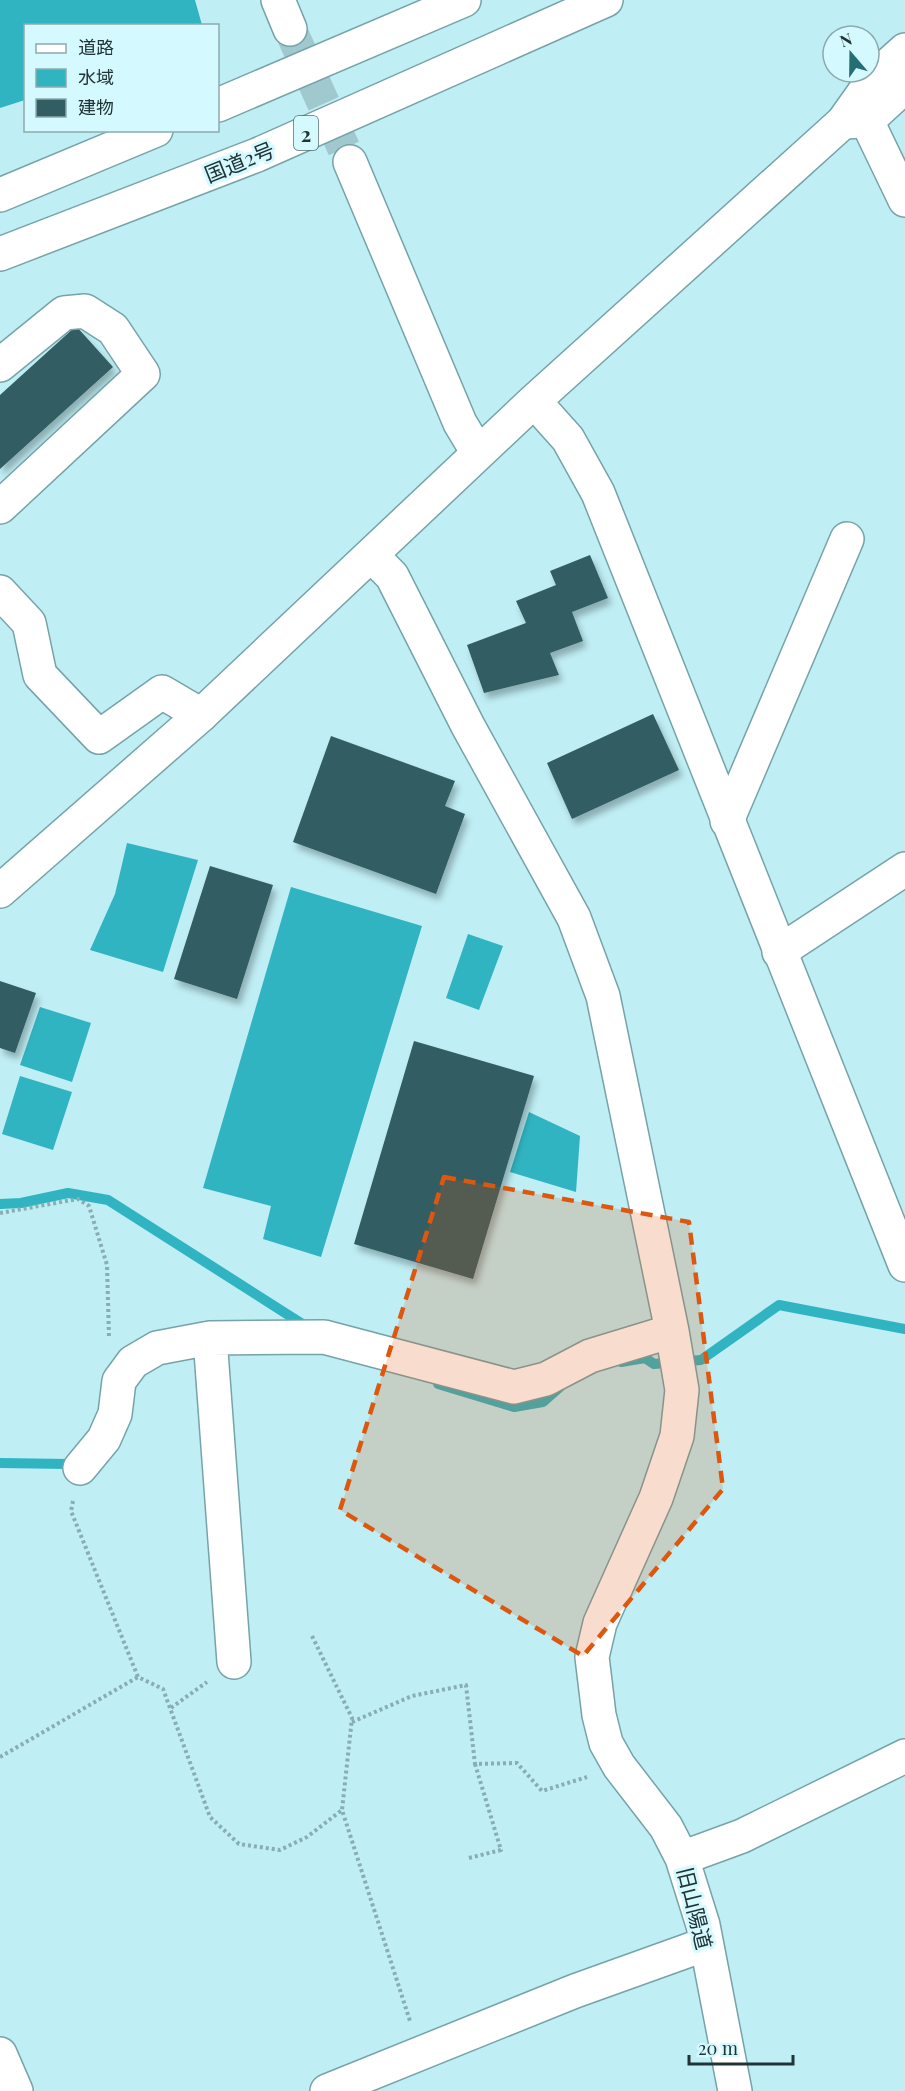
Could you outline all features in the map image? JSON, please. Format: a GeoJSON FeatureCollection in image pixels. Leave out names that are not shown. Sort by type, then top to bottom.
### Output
{"type":"FeatureCollection","features":[{"type":"Feature","properties":{"kind":"main road"},"geometry":{"type":"LineString","coordinates":[[219,105],[464,0]]}},
{"type":"Feature","properties":{"kind":"main road","name":"国道2号"},"geometry":{"type":"LineString","coordinates":[[0,254],[257,155],[606,0]]}},
{"type":"Feature","properties":{"kind":"main road"},"geometry":{"type":"LineString","coordinates":[[855,121],[875,77],[905,50]]}},
{"type":"Feature","properties":{"kind":"main road"},"geometry":{"type":"LineString","coordinates":[[0,891],[201,715],[534,401],[855,121],[905,86]]}},
{"type":"Feature","properties":{"kind":"main road"},"geometry":{"type":"LineString","coordinates":[[855,121],[905,200]]}},
{"type":"Feature","properties":{"kind":"main road"},"geometry":{"type":"LineString","coordinates":[[0,195],[151,132]]}},
{"type":"Feature","properties":{"kind":"main road"},"geometry":{"type":"LineString","coordinates":[[350,162],[460,423],[478,453]]}},
{"type":"Feature","properties":{"kind":"main road"},"geometry":{"type":"LineString","coordinates":[[0,365],[64,313],[85,311],[113,329],[143,374],[0,507]]}},
{"type":"Feature","properties":{"kind":"main road"},"geometry":{"type":"LineString","coordinates":[[534,401],[568,439],[598,493],[905,1265]]}},
{"type":"Feature","properties":{"kind":"main road"},"geometry":{"type":"LineString","coordinates":[[727,821],[847,538]]}},
{"type":"Feature","properties":{"kind":"main road"},"geometry":{"type":"LineString","coordinates":[[372,556],[392,576],[468,726],[574,918],[603,996],[682,1389],[677,1436],[656,1498],[600,1623],[592,1657],[599,1715],[606,1743],[620,1766],[666,1827],[682,1858]]}},
{"type":"Feature","properties":{"kind":"main road"},"geometry":{"type":"LineString","coordinates":[[0,592],[29,622],[40,675],[99,737],[162,692],[201,715]]}},
{"type":"Feature","properties":{"kind":"main road"},"geometry":{"type":"LineString","coordinates":[[779,952],[905,869]]}},
{"type":"Feature","properties":{"kind":"main road"},"geometry":{"type":"LineString","coordinates":[[80,1468],[104,1439],[115,1414],[119,1382],[133,1362],[157,1348],[210,1338],[324,1337],[514,1387],[546,1379],[590,1356],[672,1331]]}},
{"type":"Feature","properties":{"kind":"main road"},"geometry":{"type":"LineString","coordinates":[[210,1338],[234,1662]]}},
{"type":"Feature","properties":{"kind":"main road","name":"旧山陽道"},"geometry":{"type":"LineString","coordinates":[[735,2091],[706,1944],[682,1858],[742,1836],[905,1756]]}},
{"type":"Feature","properties":{"kind":"main road"},"geometry":{"type":"LineString","coordinates":[[327,2091],[575,1991],[706,1944]]}},
{"type":"Feature","properties":{"kind":"main road"},"geometry":{"type":"LineString","coordinates":[[0,2054],[16,2091]]}},
{"type":"Feature","properties":{"kind":"path"},"geometry":{"type":"LineString","coordinates":[[0,1213],[78,1199],[89,1206],[107,1264],[109,1368],[119,1382]]}},
{"type":"Feature","properties":{"kind":"path"},"geometry":{"type":"LineString","coordinates":[[80,1468],[71,1511],[138,1677],[163,1689],[210,1817],[239,1844],[279,1850],[307,1837],[342,1810]]}},
{"type":"Feature","properties":{"kind":"path"},"geometry":{"type":"LineString","coordinates":[[312,1636],[352,1718],[342,1810],[420,2053]]}},
{"type":"Feature","properties":{"kind":"path"},"geometry":{"type":"LineString","coordinates":[[171,1708],[234,1662]]}},
{"type":"Feature","properties":{"kind":"path"},"geometry":{"type":"LineString","coordinates":[[0,1756],[138,1677]]}},
{"type":"Feature","properties":{"kind":"path"},"geometry":{"type":"LineString","coordinates":[[352,1722],[412,1696],[466,1685],[475,1764],[501,1850],[469,1858]]}},
{"type":"Feature","properties":{"kind":"path"},"geometry":{"type":"LineString","coordinates":[[475,1764],[517,1763],[542,1791],[620,1766]]}},
{"type":"Feature","properties":{"kind":"highlighted area"},"geometry":{"type":"Polygon","coordinates":[[[444,1177],[689,1222],[723,1489],[583,1656],[340,1510],[444,1177]]]}},
{"type":"Feature","properties":{"kind":"water"},"geometry":{"type":"Polygon","coordinates":[[[0,0],[195,0],[202,24],[24,24],[24,100],[0,108],[0,0]]]}},
{"type":"Feature","properties":{"kind":"water"},"geometry":{"type":"Polygon","coordinates":[[[127,843],[198,860],[163,972],[90,950],[115,894],[127,843]]]}},
{"type":"Feature","properties":{"kind":"water"},"geometry":{"type":"Polygon","coordinates":[[[291,887],[422,926],[321,1257],[263,1239],[271,1206],[203,1188],[291,887]]]}},
{"type":"Feature","properties":{"kind":"water"},"geometry":{"type":"Polygon","coordinates":[[[468,934],[503,946],[479,1010],[446,998],[468,934]]]}},
{"type":"Feature","properties":{"kind":"water"},"geometry":{"type":"Polygon","coordinates":[[[40,1007],[91,1023],[72,1082],[20,1065],[40,1007]]]}},
{"type":"Feature","properties":{"kind":"water"},"geometry":{"type":"Polygon","coordinates":[[[20,1076],[72,1092],[53,1150],[2,1134],[20,1076]]]}},
{"type":"Feature","properties":{"kind":"water"},"geometry":{"type":"Polygon","coordinates":[[[529,1112],[580,1136],[576,1192],[510,1172],[529,1112]]]}},
{"type":"Feature","properties":{"kind":"building"},"geometry":{"type":"Polygon","coordinates":[[[76,326],[113,367],[0,469],[0,395],[76,326]]]}},
{"type":"Feature","properties":{"kind":"building"},"geometry":{"type":"Polygon","coordinates":[[[590,555],[608,598],[572,612],[583,641],[550,653],[559,675],[484,693],[467,645],[526,623],[516,601],[556,585],[550,571],[590,555]]]}},
{"type":"Feature","properties":{"kind":"building"},"geometry":{"type":"Polygon","coordinates":[[[653,714],[679,770],[572,819],[547,763],[653,714]]]}},
{"type":"Feature","properties":{"kind":"building"},"geometry":{"type":"Polygon","coordinates":[[[331,736],[455,781],[445,806],[465,814],[436,894],[293,842],[331,736]]]}},
{"type":"Feature","properties":{"kind":"building"},"geometry":{"type":"Polygon","coordinates":[[[210,866],[273,885],[237,999],[174,979],[210,866]]]}},
{"type":"Feature","properties":{"kind":"building"},"geometry":{"type":"Polygon","coordinates":[[[0,981],[36,993],[15,1053],[0,1048],[0,981]]]}},
{"type":"Feature","properties":{"kind":"building"},"geometry":{"type":"Polygon","coordinates":[[[414,1041],[534,1076],[473,1279],[354,1244],[414,1041]]]}},
{"type":"Feature","properties":{"kind":"waterway"},"geometry":{"type":"LineString","coordinates":[[0,1204],[21,1203],[68,1193],[108,1200],[304,1325],[305,1329]]}},
{"type":"Feature","properties":{"kind":"waterway"},"geometry":{"type":"LineString","coordinates":[[621,1362],[645,1358],[654,1364],[701,1360],[779,1305],[905,1329]]}},
{"type":"Feature","properties":{"kind":"waterway"},"geometry":{"type":"LineString","coordinates":[[438,1384],[514,1407],[543,1402],[560,1387]]}},
{"type":"Feature","properties":{"kind":"waterway"},"geometry":{"type":"LineString","coordinates":[[0,1463],[68,1464]]}},
{"type":"Feature","properties":{"kind":"tunnel"},"geometry":{"type":"LineString","coordinates":[[290,29],[350,162]]}}]}
